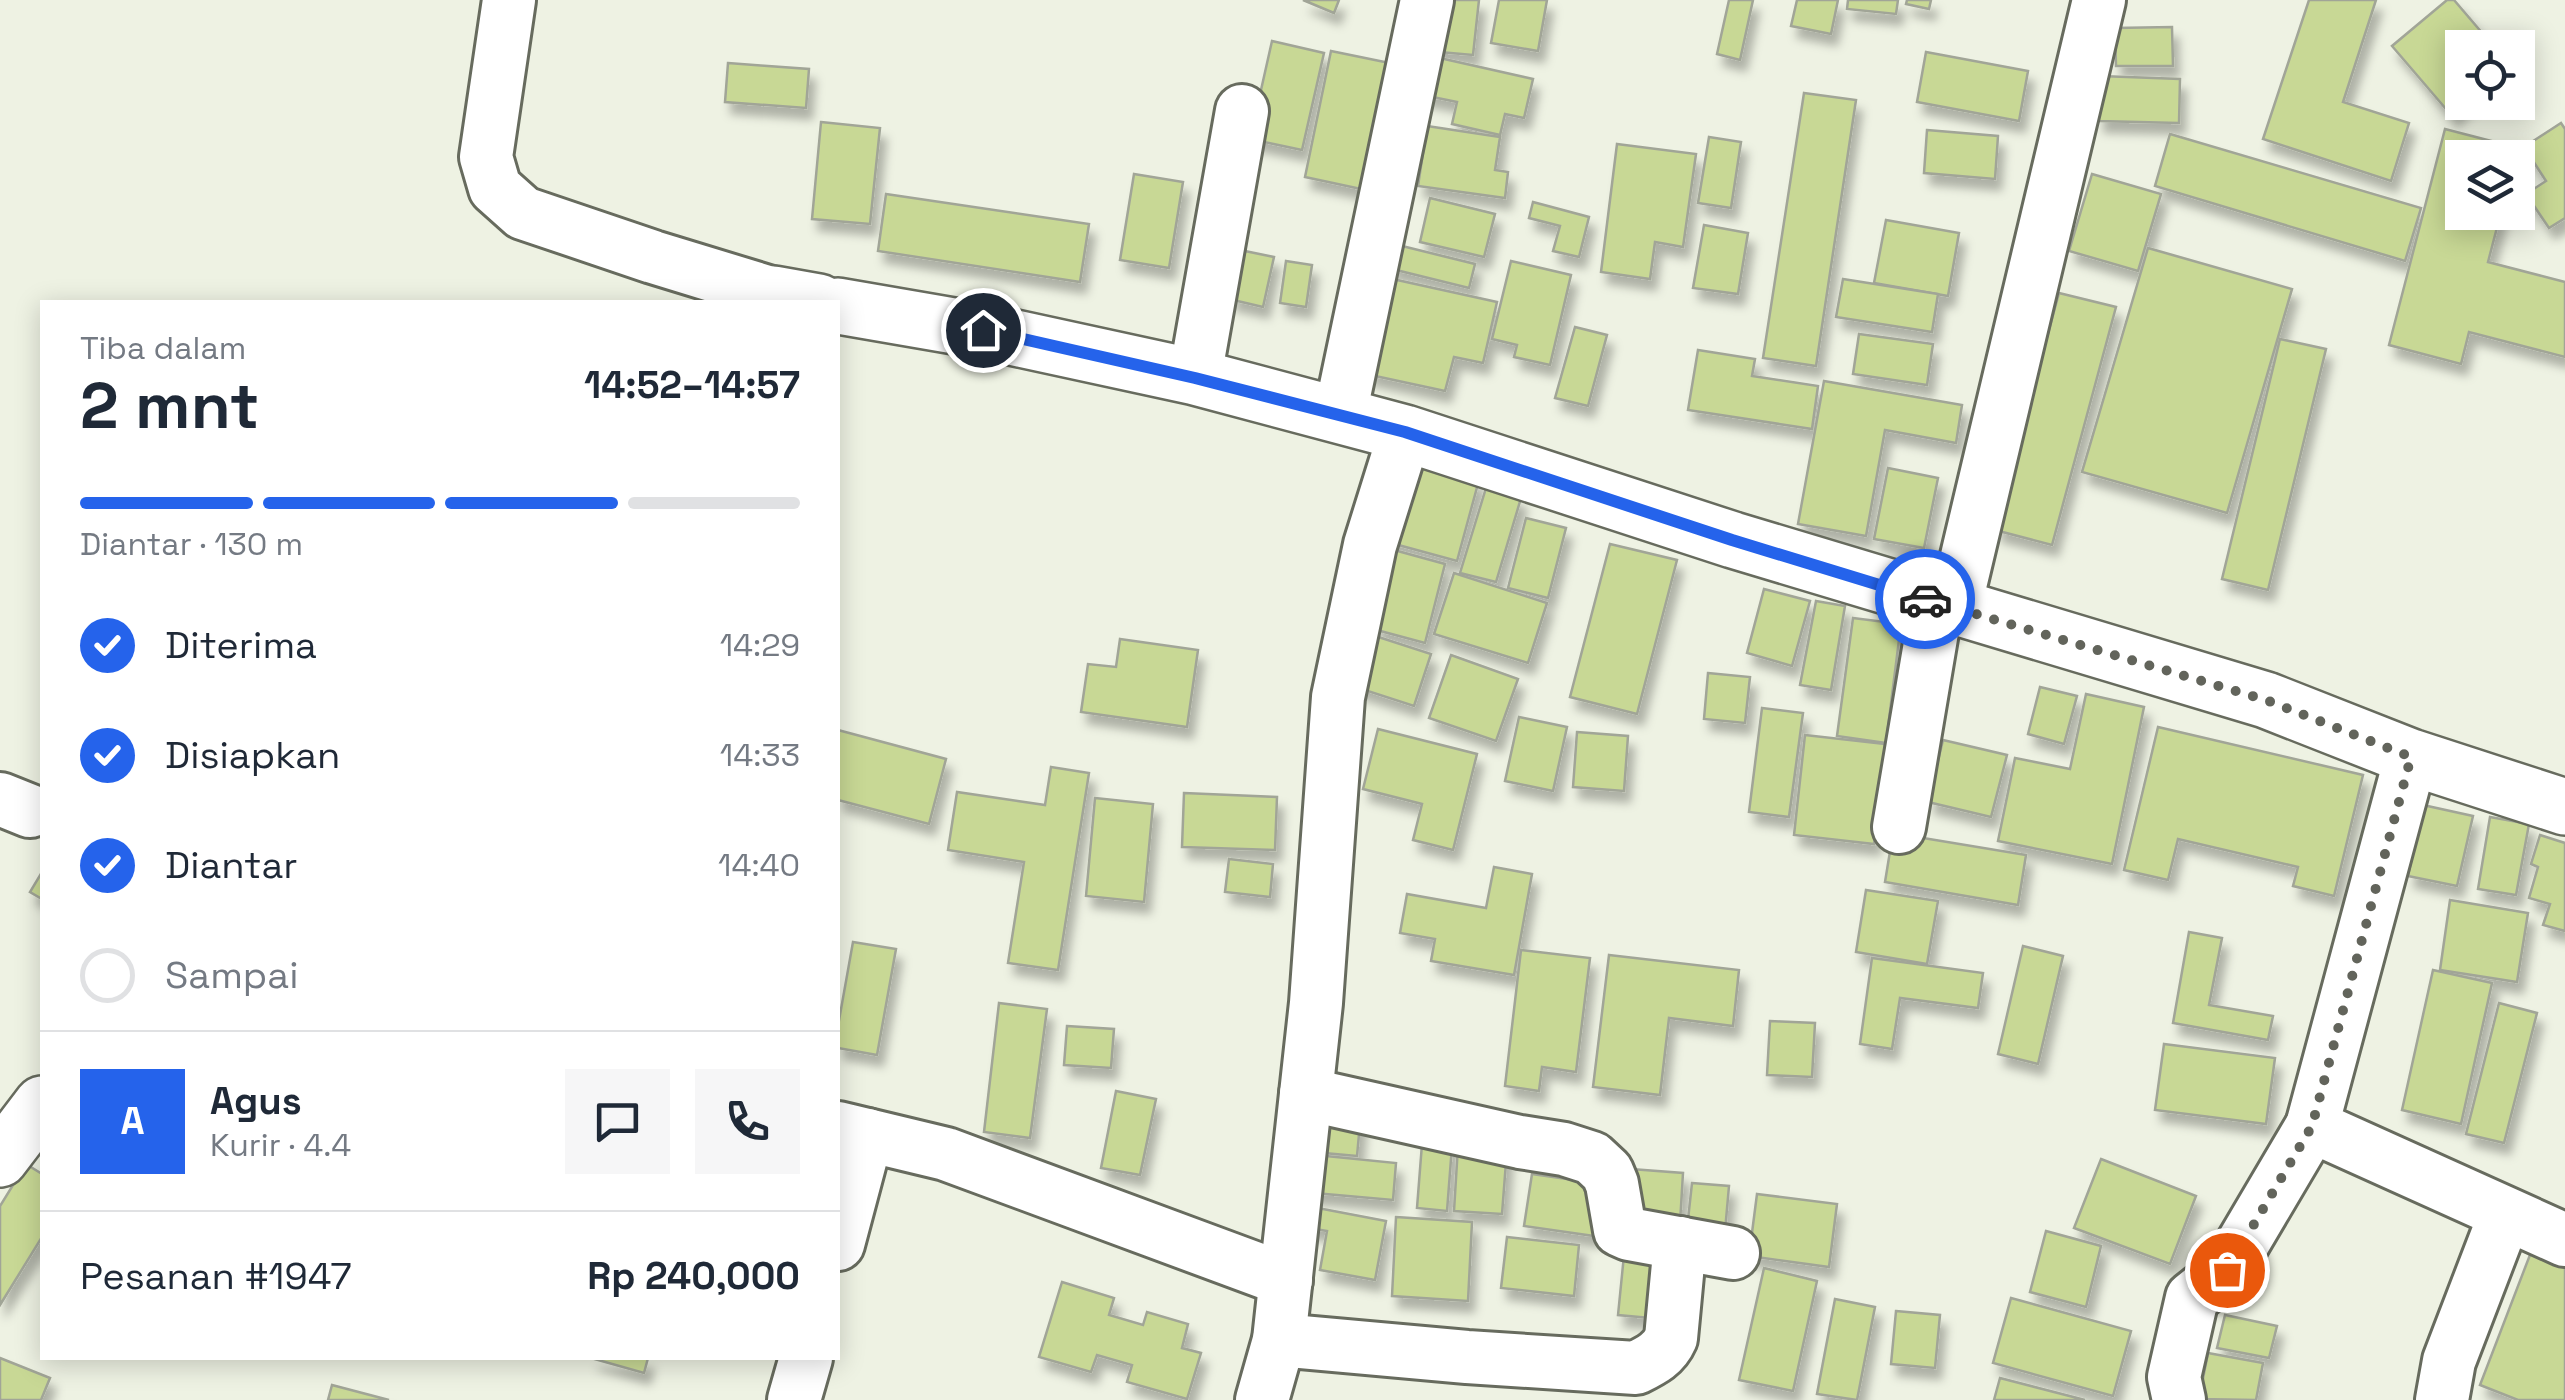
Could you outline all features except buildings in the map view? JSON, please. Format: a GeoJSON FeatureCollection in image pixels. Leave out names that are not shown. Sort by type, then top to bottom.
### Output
{"type":"FeatureCollection","features":[{"type":"Feature","properties":{"kind":"street"},"geometry":{"type":"LineString","coordinates":[[508,0],[486,157],[496,188],[522,213],[786,300]]}},
{"type":"Feature","properties":{"kind":"street"},"geometry":{"type":"LineString","coordinates":[[1340,415],[1427,0]]}},
{"type":"Feature","properties":{"kind":"street"},"geometry":{"type":"LineString","coordinates":[[1899,827],[1946,605],[2099,0]]}},
{"type":"Feature","properties":{"kind":"street"},"geometry":{"type":"LineString","coordinates":[[1195,378],[1242,112]]}},
{"type":"Feature","properties":{"kind":"street"},"geometry":{"type":"LineString","coordinates":[[840,306],[983,330],[1195,378],[1405,432],[1732,540],[2266,700],[2411,757],[2565,807]]}},
{"type":"Feature","properties":{"kind":"street"},"geometry":{"type":"LineString","coordinates":[[1262,1400],[1279,1340],[1316,1003],[1338,697],[1370,546],[1405,432]]}},
{"type":"Feature","properties":{"kind":"street"},"geometry":{"type":"LineString","coordinates":[[2179,1400],[2174,1377],[2192,1298],[2227,1270],[2312,1126],[2411,757]]}},
{"type":"Feature","properties":{"kind":"street"},"geometry":{"type":"LineString","coordinates":[[1306,1094],[1592,1158],[1607,1172],[1612,1184],[1620,1230],[1734,1253]]}},
{"type":"Feature","properties":{"kind":"street"},"geometry":{"type":"LineString","coordinates":[[0,1159],[40,1107]]}},
{"type":"Feature","properties":{"kind":"street"},"geometry":{"type":"LineString","coordinates":[[2312,1126],[2565,1240]]}},
{"type":"Feature","properties":{"kind":"street"},"geometry":{"type":"LineString","coordinates":[[840,1228],[852,1131],[946,1154],[1286,1280]]}},
{"type":"Feature","properties":{"kind":"street"},"geometry":{"type":"LineString","coordinates":[[2442,1400],[2449,1361],[2506,1215]]}},
{"type":"Feature","properties":{"kind":"street"},"geometry":{"type":"LineString","coordinates":[[1279,1340],[1467,1358],[1636,1368],[1658,1356],[1671,1338],[1680,1243]]}},
{"type":"Feature","properties":{"kind":"street"},"geometry":{"type":"LineString","coordinates":[[794,1400],[805,1360]]}},
{"type":"Feature","properties":{"kind":"way so far"},"geometry":{"type":"LineString","coordinates":[[1925,599],[2266,700],[2411,757],[2312,1126],[2227,1270]]}},
{"type":"Feature","properties":{"kind":"route"},"geometry":{"type":"LineString","coordinates":[[983,330],[1195,378],[1405,432],[1925,599]]}}]}
